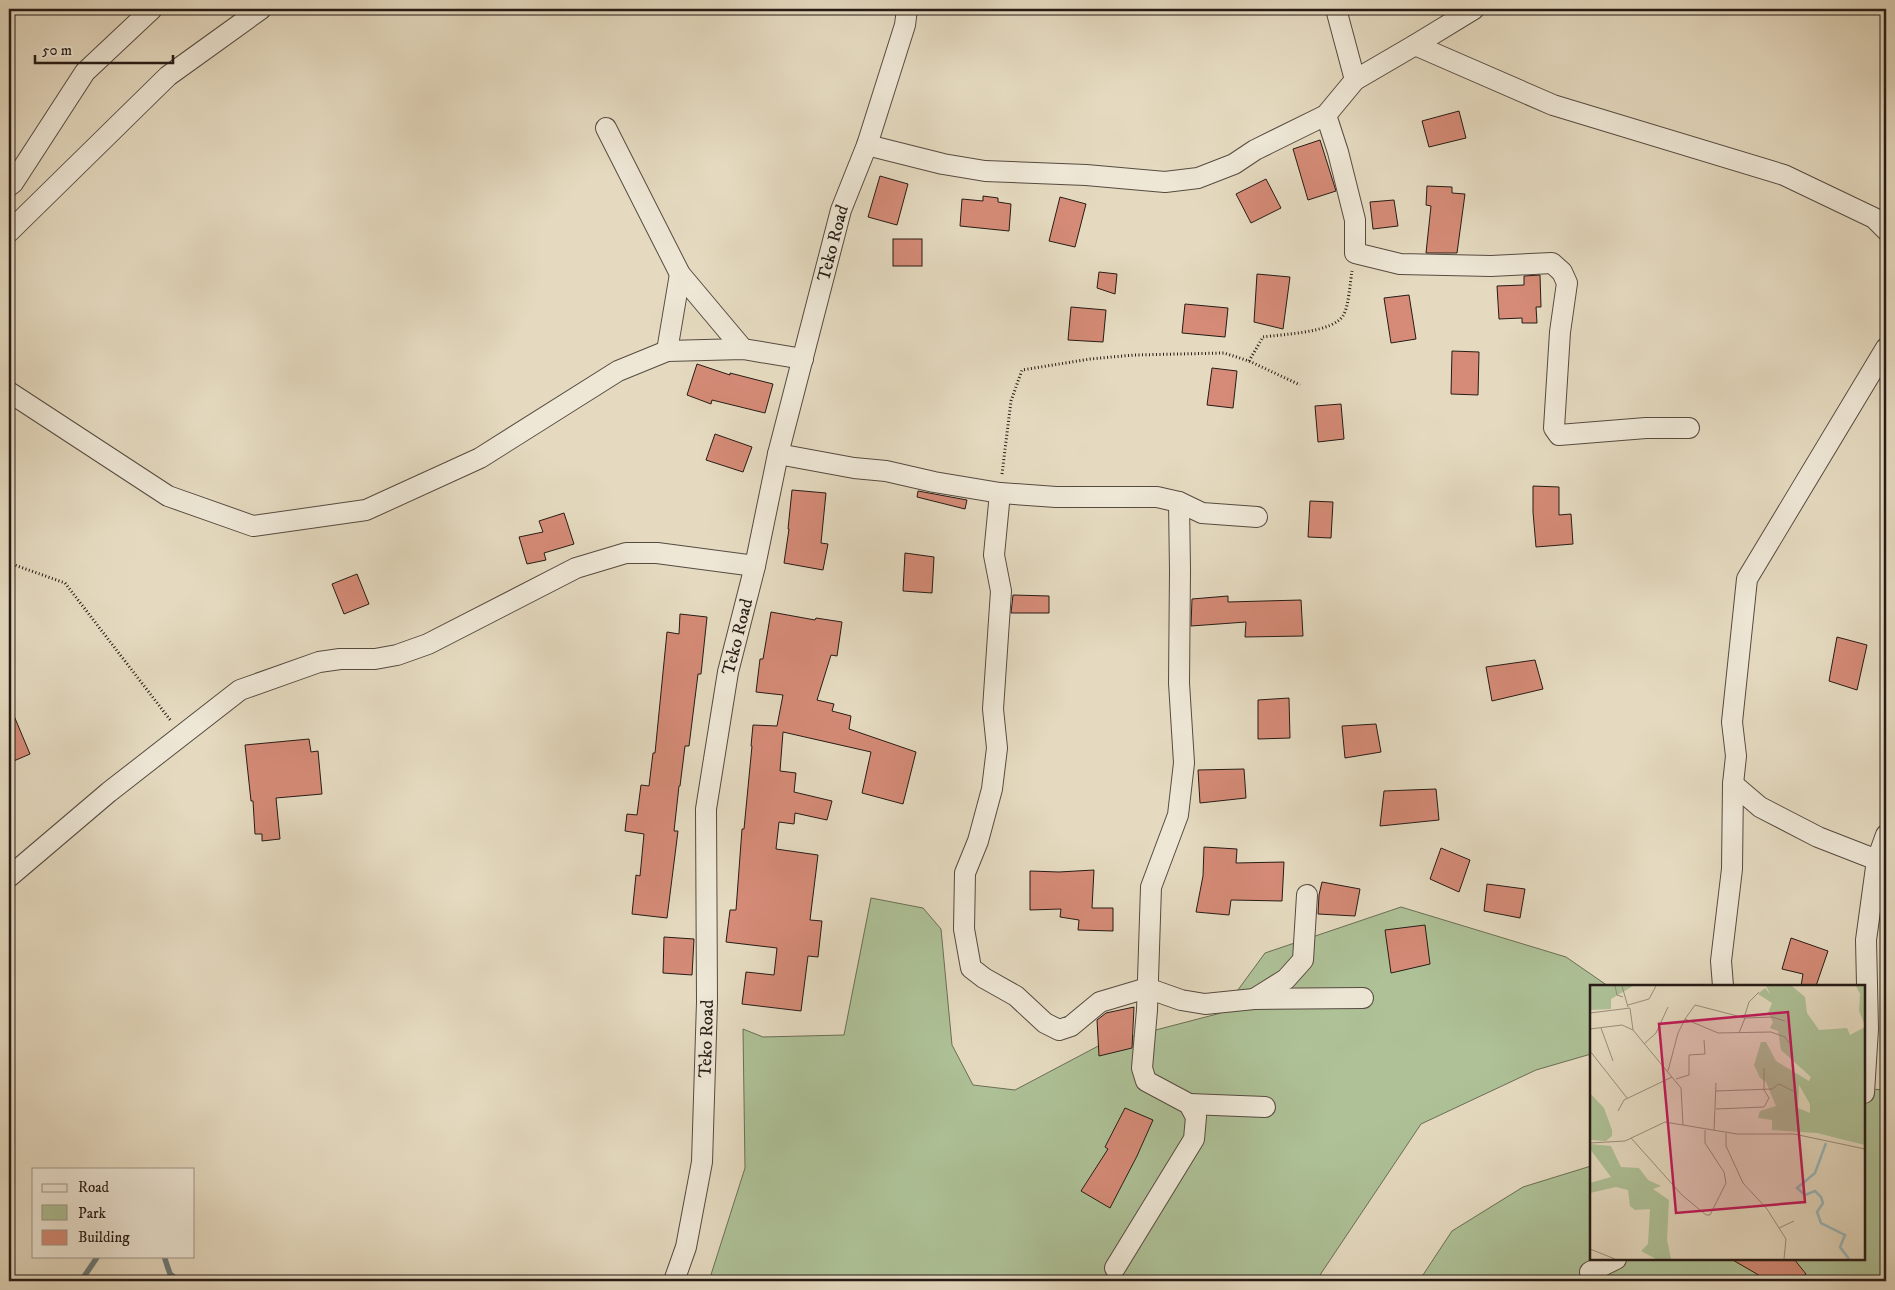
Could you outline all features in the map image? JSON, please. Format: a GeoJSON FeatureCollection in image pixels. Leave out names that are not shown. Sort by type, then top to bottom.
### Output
{"type":"FeatureCollection","features":[{"type":"Feature","properties":{"kind":"street"},"geometry":{"type":"LineString","coordinates":[[9,186],[13,183],[85,72],[152,9]]}},
{"type":"Feature","properties":{"kind":"street"},"geometry":{"type":"LineString","coordinates":[[9,232],[168,76],[261,9]]}},
{"type":"Feature","properties":{"kind":"street","name":"Teko Road"},"geometry":{"type":"LineString","coordinates":[[674,1281],[686,1247],[702,1162],[707,1002],[706,809],[728,672],[755,566],[778,454],[841,210],[867,146],[904,25],[907,9]]}},
{"type":"Feature","properties":{"kind":"street"},"geometry":{"type":"LineString","coordinates":[[1336,9],[1355,80]]}},
{"type":"Feature","properties":{"kind":"street"},"geometry":{"type":"LineString","coordinates":[[867,146],[943,164],[985,171],[1086,175],[1165,182],[1198,178],[1234,164],[1255,150],[1326,115],[1355,80],[1474,9]]}},
{"type":"Feature","properties":{"kind":"street"},"geometry":{"type":"LineString","coordinates":[[1415,45],[1553,105],[1784,174],[1874,218],[1886,230]]}},
{"type":"Feature","properties":{"kind":"street"},"geometry":{"type":"LineString","coordinates":[[1326,115],[1338,152],[1354,220],[1355,253],[1400,264],[1491,266],[1552,263],[1562,272],[1567,283],[1560,332],[1554,428],[1559,436],[1646,428],[1689,428]]}},
{"type":"Feature","properties":{"kind":"street"},"geometry":{"type":"LineString","coordinates":[[606,128],[680,274],[743,350]]}},
{"type":"Feature","properties":{"kind":"street"},"geometry":{"type":"LineString","coordinates":[[667,351],[680,274]]}},
{"type":"Feature","properties":{"kind":"street"},"geometry":{"type":"LineString","coordinates":[[1722,985],[1720,961],[1732,869],[1733,784],[1736,756],[1732,722],[1748,579],[1886,348]]}},
{"type":"Feature","properties":{"kind":"street"},"geometry":{"type":"LineString","coordinates":[[9,392],[168,496],[253,526],[366,510],[480,458],[618,371],[667,351],[743,350],[803,359]]}},
{"type":"Feature","properties":{"kind":"street"},"geometry":{"type":"LineString","coordinates":[[778,454],[1000,492],[1056,497],[1157,497],[1179,502],[1202,513],[1257,517]]}},
{"type":"Feature","properties":{"kind":"street"},"geometry":{"type":"LineString","coordinates":[[1000,492],[994,555],[1001,591],[993,709],[997,748],[992,789],[978,840],[965,873],[964,929],[971,968],[984,978],[1016,996],[1045,1023],[1059,1030],[1071,1026],[1100,1002],[1147,988],[1182,1000],[1206,1004],[1254,999],[1363,998]]}},
{"type":"Feature","properties":{"kind":"street"},"geometry":{"type":"LineString","coordinates":[[1179,502],[1179,683],[1184,762],[1178,815],[1151,887],[1147,1010],[1142,1068],[1146,1081],[1189,1104],[1265,1108]]}},
{"type":"Feature","properties":{"kind":"street"},"geometry":{"type":"LineString","coordinates":[[9,877],[109,792],[240,690],[319,662],[340,659],[375,659],[397,655],[428,644],[576,568],[626,552],[657,552],[755,566]]}},
{"type":"Feature","properties":{"kind":"street"},"geometry":{"type":"LineString","coordinates":[[1733,784],[1760,807],[1818,837],[1882,849],[1866,940],[1868,1029],[1865,1076]]}},
{"type":"Feature","properties":{"kind":"street"},"geometry":{"type":"LineString","coordinates":[[1254,999],[1286,979],[1303,960],[1307,896]]}},
{"type":"Feature","properties":{"kind":"street"},"geometry":{"type":"LineString","coordinates":[[1114,1268],[1194,1139],[1196,1117],[1189,1104]]}},
{"type":"Feature","properties":{"kind":"street"},"geometry":{"type":"LineString","coordinates":[[1590,1272],[1614,1260]]}},
{"type":"Feature","properties":{"kind":"path"},"geometry":{"type":"LineString","coordinates":[[1249,361],[1263,336],[1326,328],[1339,322],[1345,313],[1355,253]]}},
{"type":"Feature","properties":{"kind":"path"},"geometry":{"type":"LineString","coordinates":[[1000,492],[1011,400],[1022,370],[1090,359],[1134,355],[1224,353],[1249,361],[1300,385]]}},
{"type":"Feature","properties":{"kind":"path"},"geometry":{"type":"LineString","coordinates":[[9,563],[65,583],[182,735]]}},
{"type":"Feature","properties":{"kind":"green space"},"geometry":{"type":"Polygon","coordinates":[[[871,898],[923,908],[941,929],[952,1045],[973,1085],[1015,1090],[1102,1044],[1221,1013],[1265,953],[1401,907],[1566,957],[1607,985],[1590,985],[1590,1054],[1536,1070],[1421,1124],[1316,1281],[709,1281],[745,1168],[743,1029],[763,1037],[844,1035],[871,898]]]}},
{"type":"Feature","properties":{"kind":"green space"},"geometry":{"type":"Polygon","coordinates":[[[1870,1089],[1886,1090],[1886,1281],[1419,1281],[1452,1231],[1523,1187],[1590,1166],[1590,1260],[1865,1260],[1865,1094],[1870,1089]]]}},
{"type":"Feature","properties":{"kind":"building"},"geometry":{"type":"Polygon","coordinates":[[[1459,111],[1466,138],[1429,147],[1422,121],[1459,111]]]}},
{"type":"Feature","properties":{"kind":"building"},"geometry":{"type":"Polygon","coordinates":[[[1320,140],[1336,191],[1308,200],[1293,149],[1320,140]]]}},
{"type":"Feature","properties":{"kind":"building"},"geometry":{"type":"Polygon","coordinates":[[[880,176],[908,184],[897,225],[868,217],[880,176]]]}},
{"type":"Feature","properties":{"kind":"building"},"geometry":{"type":"Polygon","coordinates":[[[1266,179],[1281,208],[1251,223],[1236,194],[1266,179]]]}},
{"type":"Feature","properties":{"kind":"building"},"geometry":{"type":"Polygon","coordinates":[[[1427,186],[1452,187],[1452,193],[1465,194],[1457,253],[1426,253],[1431,206],[1426,205],[1427,186]]]}},
{"type":"Feature","properties":{"kind":"building"},"geometry":{"type":"Polygon","coordinates":[[[983,196],[998,198],[998,202],[1011,204],[1009,231],[960,226],[962,199],[983,201],[983,196]]]}},
{"type":"Feature","properties":{"kind":"building"},"geometry":{"type":"Polygon","coordinates":[[[1060,197],[1086,204],[1075,247],[1049,241],[1060,197]]]}},
{"type":"Feature","properties":{"kind":"building"},"geometry":{"type":"Polygon","coordinates":[[[1394,200],[1398,226],[1373,229],[1370,202],[1394,200]]]}},
{"type":"Feature","properties":{"kind":"building"},"geometry":{"type":"Polygon","coordinates":[[[893,239],[922,239],[922,266],[893,266],[893,239]]]}},
{"type":"Feature","properties":{"kind":"building"},"geometry":{"type":"Polygon","coordinates":[[[1099,272],[1117,274],[1115,294],[1097,288],[1099,272]]]}},
{"type":"Feature","properties":{"kind":"building"},"geometry":{"type":"Polygon","coordinates":[[[1257,274],[1290,277],[1283,329],[1254,322],[1257,274]]]}},
{"type":"Feature","properties":{"kind":"building"},"geometry":{"type":"Polygon","coordinates":[[[1540,275],[1541,307],[1536,307],[1537,323],[1522,323],[1522,318],[1499,319],[1497,286],[1524,285],[1524,276],[1540,275]]]}},
{"type":"Feature","properties":{"kind":"building"},"geometry":{"type":"Polygon","coordinates":[[[1409,295],[1416,339],[1391,343],[1384,298],[1409,295]]]}},
{"type":"Feature","properties":{"kind":"building"},"geometry":{"type":"Polygon","coordinates":[[[1185,304],[1228,308],[1225,337],[1182,333],[1185,304]]]}},
{"type":"Feature","properties":{"kind":"building"},"geometry":{"type":"Polygon","coordinates":[[[1071,307],[1106,310],[1103,342],[1068,340],[1071,307]]]}},
{"type":"Feature","properties":{"kind":"building"},"geometry":{"type":"Polygon","coordinates":[[[1452,351],[1479,352],[1478,395],[1451,394],[1452,351]]]}},
{"type":"Feature","properties":{"kind":"building"},"geometry":{"type":"Polygon","coordinates":[[[697,364],[730,375],[730,373],[773,384],[765,413],[712,400],[711,404],[687,395],[697,364]]]}},
{"type":"Feature","properties":{"kind":"building"},"geometry":{"type":"Polygon","coordinates":[[[1212,368],[1237,371],[1233,408],[1207,405],[1212,368]]]}},
{"type":"Feature","properties":{"kind":"building"},"geometry":{"type":"Polygon","coordinates":[[[1341,404],[1344,439],[1318,442],[1315,406],[1341,404]]]}},
{"type":"Feature","properties":{"kind":"building"},"geometry":{"type":"Polygon","coordinates":[[[715,434],[752,447],[743,472],[706,460],[715,434]]]}},
{"type":"Feature","properties":{"kind":"building"},"geometry":{"type":"Polygon","coordinates":[[[1533,486],[1559,487],[1559,515],[1571,514],[1573,544],[1536,547],[1533,486]]]}},
{"type":"Feature","properties":{"kind":"building"},"geometry":{"type":"Polygon","coordinates":[[[792,490],[826,493],[821,543],[828,544],[823,570],[784,563],[792,490]]]}},
{"type":"Feature","properties":{"kind":"building"},"geometry":{"type":"Polygon","coordinates":[[[918,491],[967,500],[965,509],[917,497],[918,491]]]}},
{"type":"Feature","properties":{"kind":"building"},"geometry":{"type":"Polygon","coordinates":[[[1310,501],[1333,502],[1331,538],[1308,537],[1310,501]]]}},
{"type":"Feature","properties":{"kind":"building"},"geometry":{"type":"Polygon","coordinates":[[[564,513],[574,544],[544,553],[546,560],[527,564],[519,537],[543,532],[539,521],[564,513]]]}},
{"type":"Feature","properties":{"kind":"building"},"geometry":{"type":"Polygon","coordinates":[[[905,553],[934,557],[932,593],[903,591],[905,553]]]}},
{"type":"Feature","properties":{"kind":"building"},"geometry":{"type":"Polygon","coordinates":[[[357,574],[369,604],[344,614],[332,584],[357,574]]]}},
{"type":"Feature","properties":{"kind":"building"},"geometry":{"type":"Polygon","coordinates":[[[1013,595],[1049,596],[1049,613],[1011,613],[1013,595]]]}},
{"type":"Feature","properties":{"kind":"building"},"geometry":{"type":"Polygon","coordinates":[[[1228,596],[1228,602],[1301,600],[1303,636],[1245,637],[1246,622],[1191,626],[1192,599],[1228,596]]]}},
{"type":"Feature","properties":{"kind":"building"},"geometry":{"type":"Polygon","coordinates":[[[771,612],[815,620],[816,618],[842,622],[837,656],[831,655],[817,700],[834,704],[832,711],[851,716],[849,729],[916,752],[903,804],[862,793],[871,752],[783,732],[780,771],[796,773],[794,792],[832,801],[827,820],[795,813],[794,824],[779,822],[776,849],[818,855],[810,920],[822,921],[818,957],[808,956],[801,1011],[742,1004],[746,972],[774,975],[777,948],[726,942],[730,910],[736,910],[753,725],[777,726],[783,695],[756,692],[760,659],[763,659],[771,612]]]}},
{"type":"Feature","properties":{"kind":"building"},"geometry":{"type":"Polygon","coordinates":[[[680,614],[707,617],[701,674],[698,674],[689,746],[685,746],[679,786],[674,831],[678,831],[667,918],[632,914],[636,875],[640,876],[644,834],[625,831],[627,814],[637,815],[641,785],[649,786],[653,753],[655,753],[667,632],[679,634],[680,614]]]}},
{"type":"Feature","properties":{"kind":"building"},"geometry":{"type":"Polygon","coordinates":[[[1837,637],[1867,645],[1857,690],[1829,681],[1837,637]]]}},
{"type":"Feature","properties":{"kind":"building"},"geometry":{"type":"Polygon","coordinates":[[[1535,660],[1543,689],[1492,701],[1486,667],[1535,660]]]}},
{"type":"Feature","properties":{"kind":"building"},"geometry":{"type":"Polygon","coordinates":[[[1289,698],[1290,738],[1258,739],[1258,700],[1289,698]]]}},
{"type":"Feature","properties":{"kind":"building"},"geometry":{"type":"Polygon","coordinates":[[[9,704],[30,754],[9,763],[9,704]]]}},
{"type":"Feature","properties":{"kind":"building"},"geometry":{"type":"Polygon","coordinates":[[[1376,724],[1381,752],[1345,758],[1342,726],[1376,724]]]}},
{"type":"Feature","properties":{"kind":"building"},"geometry":{"type":"Polygon","coordinates":[[[309,739],[311,752],[318,751],[322,794],[276,798],[280,839],[262,841],[262,834],[255,834],[253,801],[251,801],[245,745],[309,739]]]}},
{"type":"Feature","properties":{"kind":"building"},"geometry":{"type":"Polygon","coordinates":[[[1244,769],[1246,798],[1200,803],[1198,770],[1244,769]]]}},
{"type":"Feature","properties":{"kind":"building"},"geometry":{"type":"Polygon","coordinates":[[[1436,789],[1439,820],[1380,826],[1384,791],[1436,789]]]}},
{"type":"Feature","properties":{"kind":"building"},"geometry":{"type":"Polygon","coordinates":[[[1204,847],[1237,849],[1236,863],[1284,862],[1282,901],[1231,900],[1229,915],[1196,912],[1203,876],[1204,847]]]}},
{"type":"Feature","properties":{"kind":"building"},"geometry":{"type":"Polygon","coordinates":[[[1441,848],[1470,860],[1459,892],[1430,879],[1441,848]]]}},
{"type":"Feature","properties":{"kind":"building"},"geometry":{"type":"Polygon","coordinates":[[[1094,870],[1092,908],[1113,908],[1113,931],[1078,930],[1079,920],[1060,917],[1061,909],[1030,910],[1030,871],[1094,870]]]}},
{"type":"Feature","properties":{"kind":"building"},"geometry":{"type":"Polygon","coordinates":[[[1322,882],[1360,889],[1355,916],[1318,914],[1322,882]]]}},
{"type":"Feature","properties":{"kind":"building"},"geometry":{"type":"Polygon","coordinates":[[[1487,884],[1525,889],[1520,918],[1484,911],[1487,884]]]}},
{"type":"Feature","properties":{"kind":"building"},"geometry":{"type":"Polygon","coordinates":[[[1425,925],[1430,964],[1391,973],[1385,930],[1425,925]]]}},
{"type":"Feature","properties":{"kind":"building"},"geometry":{"type":"Polygon","coordinates":[[[664,937],[694,939],[692,975],[663,973],[664,937]]]}},
{"type":"Feature","properties":{"kind":"building"},"geometry":{"type":"Polygon","coordinates":[[[1791,938],[1828,951],[1816,985],[1801,985],[1803,974],[1782,969],[1791,938]]]}},
{"type":"Feature","properties":{"kind":"building"},"geometry":{"type":"Polygon","coordinates":[[[1134,1007],[1132,1048],[1099,1056],[1097,1020],[1106,1013],[1134,1007]]]}},
{"type":"Feature","properties":{"kind":"building"},"geometry":{"type":"Polygon","coordinates":[[[1125,1108],[1153,1120],[1110,1208],[1081,1191],[1108,1149],[1105,1147],[1125,1108]]]}},
{"type":"Feature","properties":{"kind":"building"},"geometry":{"type":"Polygon","coordinates":[[[1733,1260],[1795,1260],[1806,1274],[1795,1281],[1765,1281],[1762,1277],[1733,1260]]]}},
{"type":"Feature","properties":{"kind":"waterway"},"geometry":{"type":"LineString","coordinates":[[81,1281],[97,1258]]}},
{"type":"Feature","properties":{"kind":"waterway"},"geometry":{"type":"LineString","coordinates":[[165,1258],[170,1274],[179,1281]]}}]}
